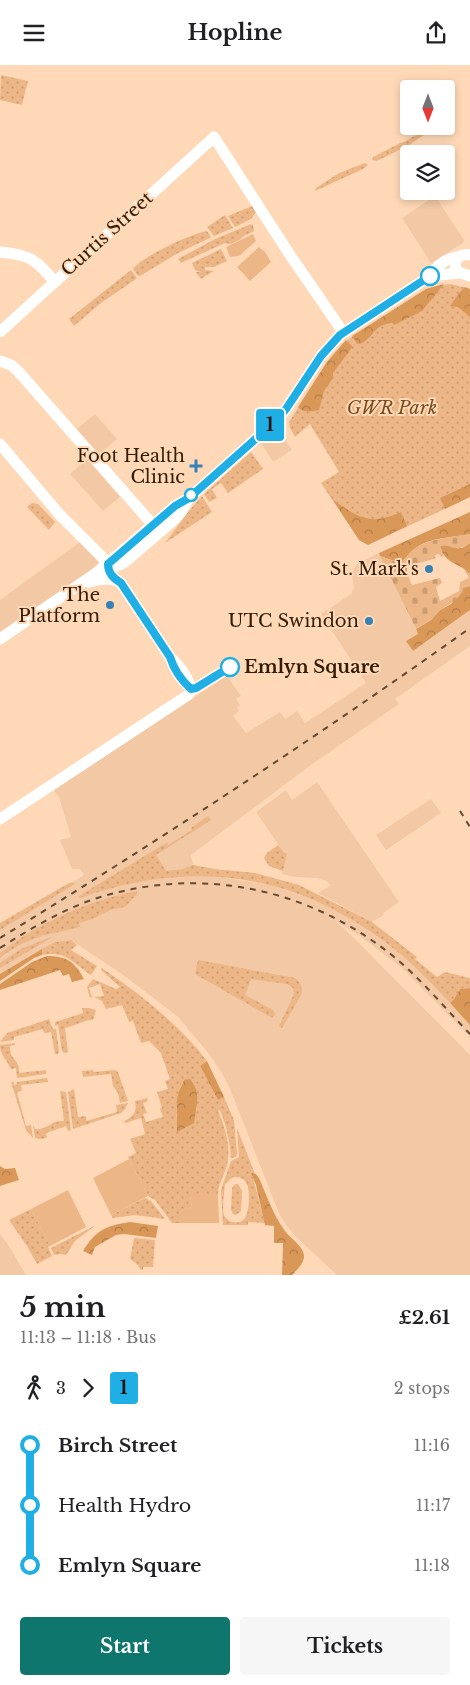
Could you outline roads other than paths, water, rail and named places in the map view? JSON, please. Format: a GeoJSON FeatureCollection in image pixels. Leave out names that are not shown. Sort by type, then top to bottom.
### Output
{"type":"FeatureCollection","features":[{"type":"Feature","properties":{"kind":"street","name":"Curtis Street"},"geometry":{"type":"LineString","coordinates":[[0,332],[214,137],[290,255],[343,332]]}},
{"type":"Feature","properties":{"kind":"street"},"geometry":{"type":"LineString","coordinates":[[467,274],[455,266],[470,244]]}},
{"type":"Feature","properties":{"kind":"street"},"geometry":{"type":"LineString","coordinates":[[0,252],[21,254],[33,259],[55,282]]}},
{"type":"Feature","properties":{"kind":"street"},"geometry":{"type":"LineString","coordinates":[[0,639],[108,564],[175,506],[189,498],[281,415],[321,356],[343,332],[430,276],[434,269],[443,263],[463,256]]}},
{"type":"Feature","properties":{"kind":"street"},"geometry":{"type":"LineString","coordinates":[[430,276],[467,274]]}},
{"type":"Feature","properties":{"kind":"street"},"geometry":{"type":"LineString","coordinates":[[0,361],[11,365],[21,375],[153,525],[152,539]]}},
{"type":"Feature","properties":{"kind":"street"},"geometry":{"type":"LineString","coordinates":[[0,445],[58,513],[108,564],[114,567],[125,562],[181,513],[189,498]]}},
{"type":"Feature","properties":{"kind":"street"},"geometry":{"type":"LineString","coordinates":[[121,583],[121,571],[125,562]]}},
{"type":"Feature","properties":{"kind":"street"},"geometry":{"type":"LineString","coordinates":[[0,819],[188,695],[191,689],[177,663],[170,657],[121,583],[115,579],[103,578],[78,585]]}},
{"type":"Feature","properties":{"kind":"railway"},"geometry":{"type":"LineString","coordinates":[[0,938],[238,787],[355,709],[470,628]]}},
{"type":"Feature","properties":{"kind":"railway"},"geometry":{"type":"LineString","coordinates":[[460,811],[470,827]]}},
{"type":"Feature","properties":{"kind":"railway"},"geometry":{"type":"LineString","coordinates":[[0,948],[34,927],[69,909],[94,899],[133,889],[173,884],[212,884],[251,889],[288,899],[325,913],[360,932],[403,965],[470,1034]]}},
{"type":"Feature","properties":{"kind":"place","name":"Foot Health Clinic"},"geometry":{"type":"Point","coordinates":[196,466]}},
{"type":"Feature","properties":{"kind":"place","name":"St. Mark's"},"geometry":{"type":"Point","coordinates":[429,569]}},
{"type":"Feature","properties":{"kind":"place","name":"The Platform"},"geometry":{"type":"Point","coordinates":[110,605]}},
{"type":"Feature","properties":{"kind":"place","name":"UTC Swindon"},"geometry":{"type":"Point","coordinates":[369,621]}},
{"type":"Feature","properties":{"kind":"place","name":"Emlyn Square"},"geometry":{"type":"Point","coordinates":[230,667]}},
{"type":"Feature","properties":{"kind":"park label","name":"GWR Park"},"geometry":{"type":"Point","coordinates":[392,408]}}]}
